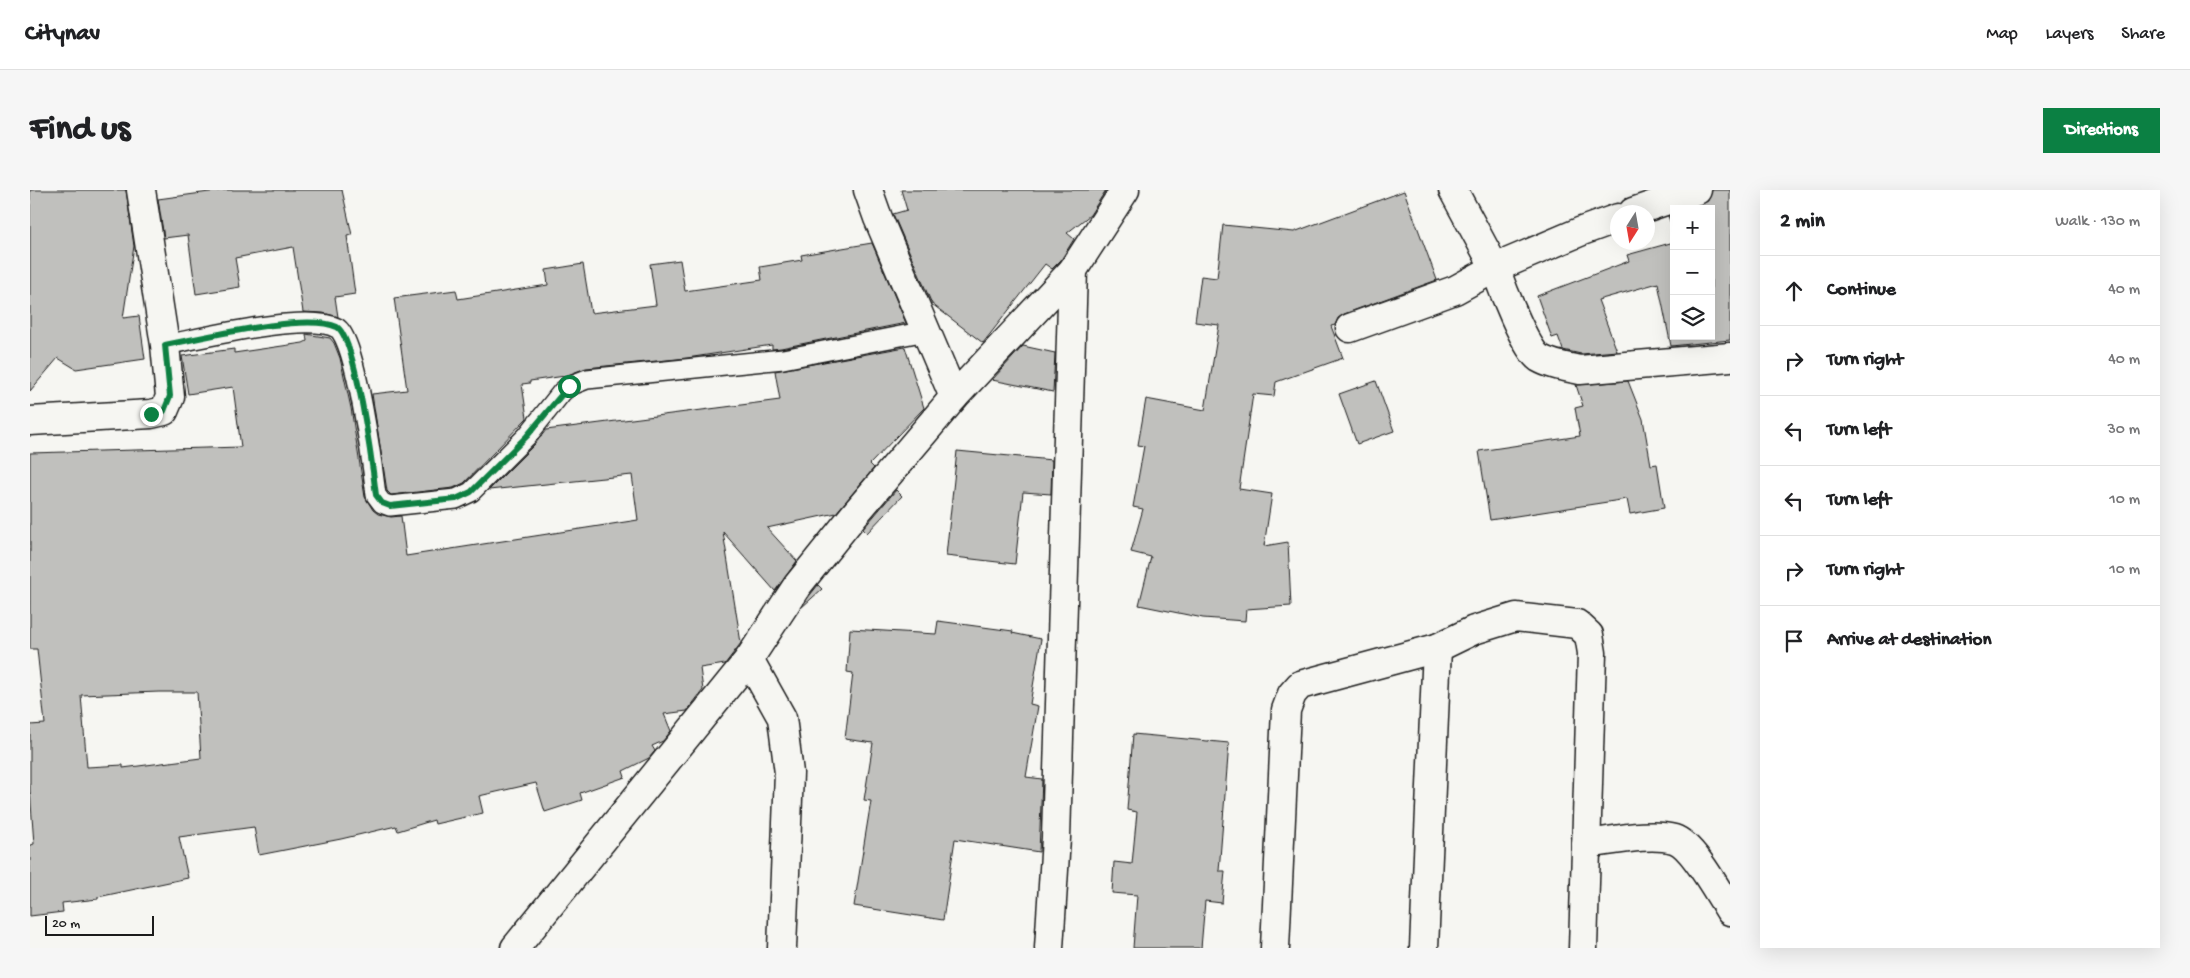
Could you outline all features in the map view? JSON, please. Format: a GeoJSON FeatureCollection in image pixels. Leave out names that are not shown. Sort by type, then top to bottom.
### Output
{"type":"FeatureCollection","features":[{"type":"Feature","properties":{"kind":"street"},"geometry":{"type":"LineString","coordinates":[[30,420],[151,414],[164,411],[170,396],[165,345],[141,190]]}},
{"type":"Feature","properties":{"kind":"street"},"geometry":{"type":"LineString","coordinates":[[868,190],[954,398]]}},
{"type":"Feature","properties":{"kind":"street"},"geometry":{"type":"LineString","coordinates":[[515,948],[750,659],[797,586],[954,398],[1073,270],[1125,190]]}},
{"type":"Feature","properties":{"kind":"street"},"geometry":{"type":"LineString","coordinates":[[1453,190],[1495,268],[1506,299],[1538,357],[1556,365],[1580,370],[1730,357]]}},
{"type":"Feature","properties":{"kind":"street"},"geometry":{"type":"LineString","coordinates":[[1653,205],[1696,190]]}},
{"type":"Feature","properties":{"kind":"street"},"geometry":{"type":"LineString","coordinates":[[1350,328],[1455,290],[1495,268],[1574,234],[1610,221]]}},
{"type":"Feature","properties":{"kind":"street"},"geometry":{"type":"LineString","coordinates":[[1049,948],[1056,838],[1073,270]]}},
{"type":"Feature","properties":{"kind":"street"},"geometry":{"type":"LineString","coordinates":[[1276,948],[1286,710],[1292,694],[1300,685],[1437,648],[1474,630],[1516,616],[1577,624],[1589,635],[1592,653],[1583,948]]}},
{"type":"Feature","properties":{"kind":"street"},"geometry":{"type":"LineString","coordinates":[[1424,948],[1437,648]]}},
{"type":"Feature","properties":{"kind":"street"},"geometry":{"type":"LineString","coordinates":[[750,659],[782,718],[789,773],[782,948]]}},
{"type":"Feature","properties":{"kind":"street"},"geometry":{"type":"LineString","coordinates":[[1586,844],[1654,836],[1676,840],[1696,858],[1730,911]]}},
{"type":"Feature","properties":{"kind":"lane"},"geometry":{"type":"LineString","coordinates":[[165,345],[297,321],[323,323],[339,328],[346,340],[370,440],[376,495],[382,503],[390,506],[456,499],[471,492],[527,436],[562,392],[569,386],[587,379],[783,359],[926,331]]}},
{"type":"Feature","properties":{"kind":"building"},"geometry":{"type":"Polygon","coordinates":[[[30,190],[126,190],[134,246],[123,318],[139,316],[145,359],[76,369],[58,358],[30,391],[30,190]]]}},
{"type":"Feature","properties":{"kind":"building"},"geometry":{"type":"Polygon","coordinates":[[[224,190],[342,190],[352,235],[347,236],[355,294],[335,297],[338,317],[323,313],[303,312],[293,247],[235,258],[240,287],[196,294],[188,235],[164,238],[158,199],[224,190]]]}},
{"type":"Feature","properties":{"kind":"building"},"geometry":{"type":"Polygon","coordinates":[[[901,190],[1106,190],[1090,215],[1067,233],[1074,239],[1061,260],[1052,269],[1045,264],[983,343],[932,304],[893,214],[907,210],[901,190]]]}},
{"type":"Feature","properties":{"kind":"building"},"geometry":{"type":"Polygon","coordinates":[[[1712,190],[1730,190],[1730,340],[1671,346],[1658,283],[1598,300],[1617,351],[1581,354],[1563,350],[1558,336],[1552,338],[1537,296],[1629,261],[1627,255],[1645,250],[1655,250],[1655,247],[1670,243],[1670,340],[1715,340],[1715,205],[1700,205],[1708,201],[1712,190]]]}},
{"type":"Feature","properties":{"kind":"building"},"geometry":{"type":"Polygon","coordinates":[[[1404,191],[1437,280],[1344,314],[1338,318],[1335,325],[1331,326],[1343,358],[1276,382],[1274,396],[1253,394],[1239,489],[1272,494],[1264,546],[1288,542],[1291,606],[1246,609],[1245,621],[1203,618],[1139,605],[1151,557],[1131,552],[1143,509],[1133,507],[1144,446],[1138,445],[1146,399],[1205,410],[1219,325],[1195,322],[1201,276],[1217,278],[1223,225],[1294,232],[1404,191]]]}},
{"type":"Feature","properties":{"kind":"building"},"geometry":{"type":"Polygon","coordinates":[[[872,243],[906,323],[781,348],[772,349],[772,345],[687,358],[586,368],[565,376],[530,381],[530,383],[522,384],[527,418],[464,483],[453,488],[391,495],[387,491],[372,394],[407,390],[394,298],[456,290],[458,299],[548,285],[546,270],[583,264],[591,313],[656,305],[650,264],[680,260],[685,291],[762,280],[760,267],[802,260],[801,255],[872,243]]]}},
{"type":"Feature","properties":{"kind":"building"},"geometry":{"type":"Polygon","coordinates":[[[306,334],[330,338],[334,343],[340,358],[351,408],[365,497],[373,510],[378,514],[391,517],[401,516],[406,556],[638,520],[632,475],[489,490],[535,444],[546,430],[780,400],[775,371],[905,347],[924,408],[870,464],[874,468],[836,513],[767,528],[797,561],[775,591],[723,532],[741,643],[725,664],[700,668],[703,690],[687,711],[664,714],[671,731],[663,741],[652,746],[655,751],[649,758],[623,771],[625,777],[580,793],[582,800],[545,812],[536,783],[479,796],[483,813],[435,824],[434,820],[398,831],[396,826],[259,855],[254,827],[179,837],[188,878],[98,897],[98,899],[62,903],[63,912],[30,916],[30,845],[34,844],[30,790],[30,725],[45,724],[37,649],[30,649],[30,453],[241,447],[233,387],[188,394],[182,356],[234,349],[234,353],[307,341],[306,334]],[[197,692],[81,695],[87,767],[123,765],[123,768],[201,758],[197,692]]]}},
{"type":"Feature","properties":{"kind":"building"},"geometry":{"type":"Polygon","coordinates":[[[1023,346],[1055,353],[1053,392],[992,380],[1023,346]]]}},
{"type":"Feature","properties":{"kind":"building"},"geometry":{"type":"Polygon","coordinates":[[[1376,381],[1394,431],[1357,444],[1339,394],[1376,381]]]}},
{"type":"Feature","properties":{"kind":"building"},"geometry":{"type":"Polygon","coordinates":[[[1628,381],[1643,419],[1651,465],[1657,464],[1664,508],[1630,514],[1627,499],[1490,520],[1479,451],[1580,436],[1575,408],[1583,406],[1576,385],[1628,381]]]}},
{"type":"Feature","properties":{"kind":"building"},"geometry":{"type":"Polygon","coordinates":[[[957,451],[1052,460],[1051,494],[1023,492],[1015,564],[946,556],[957,451]]]}},
{"type":"Feature","properties":{"kind":"building"},"geometry":{"type":"Polygon","coordinates":[[[896,490],[902,496],[867,533],[863,529],[896,490]]]}},
{"type":"Feature","properties":{"kind":"building"},"geometry":{"type":"Polygon","coordinates":[[[818,585],[822,589],[801,608],[810,595],[818,585]]]}},
{"type":"Feature","properties":{"kind":"building"},"geometry":{"type":"Polygon","coordinates":[[[938,621],[1013,631],[1012,633],[1041,639],[1030,704],[1038,706],[1026,777],[1042,779],[1039,852],[955,839],[943,920],[854,906],[871,801],[864,800],[873,743],[845,739],[853,673],[847,672],[850,629],[936,634],[938,621]]]}},
{"type":"Feature","properties":{"kind":"building"},"geometry":{"type":"Polygon","coordinates":[[[1133,734],[1229,743],[1219,871],[1225,871],[1222,903],[1205,901],[1201,948],[1133,948],[1137,895],[1112,893],[1114,862],[1132,864],[1137,812],[1127,810],[1133,734]]]}},
{"type":"Feature","properties":{"kind":"route"},"geometry":{"type":"LineString","coordinates":[[151,414],[164,411],[170,396],[165,345],[297,321],[323,323],[339,328],[346,340],[370,440],[376,495],[382,503],[390,506],[456,499],[471,492],[527,436],[562,392],[569,386]]}}]}
